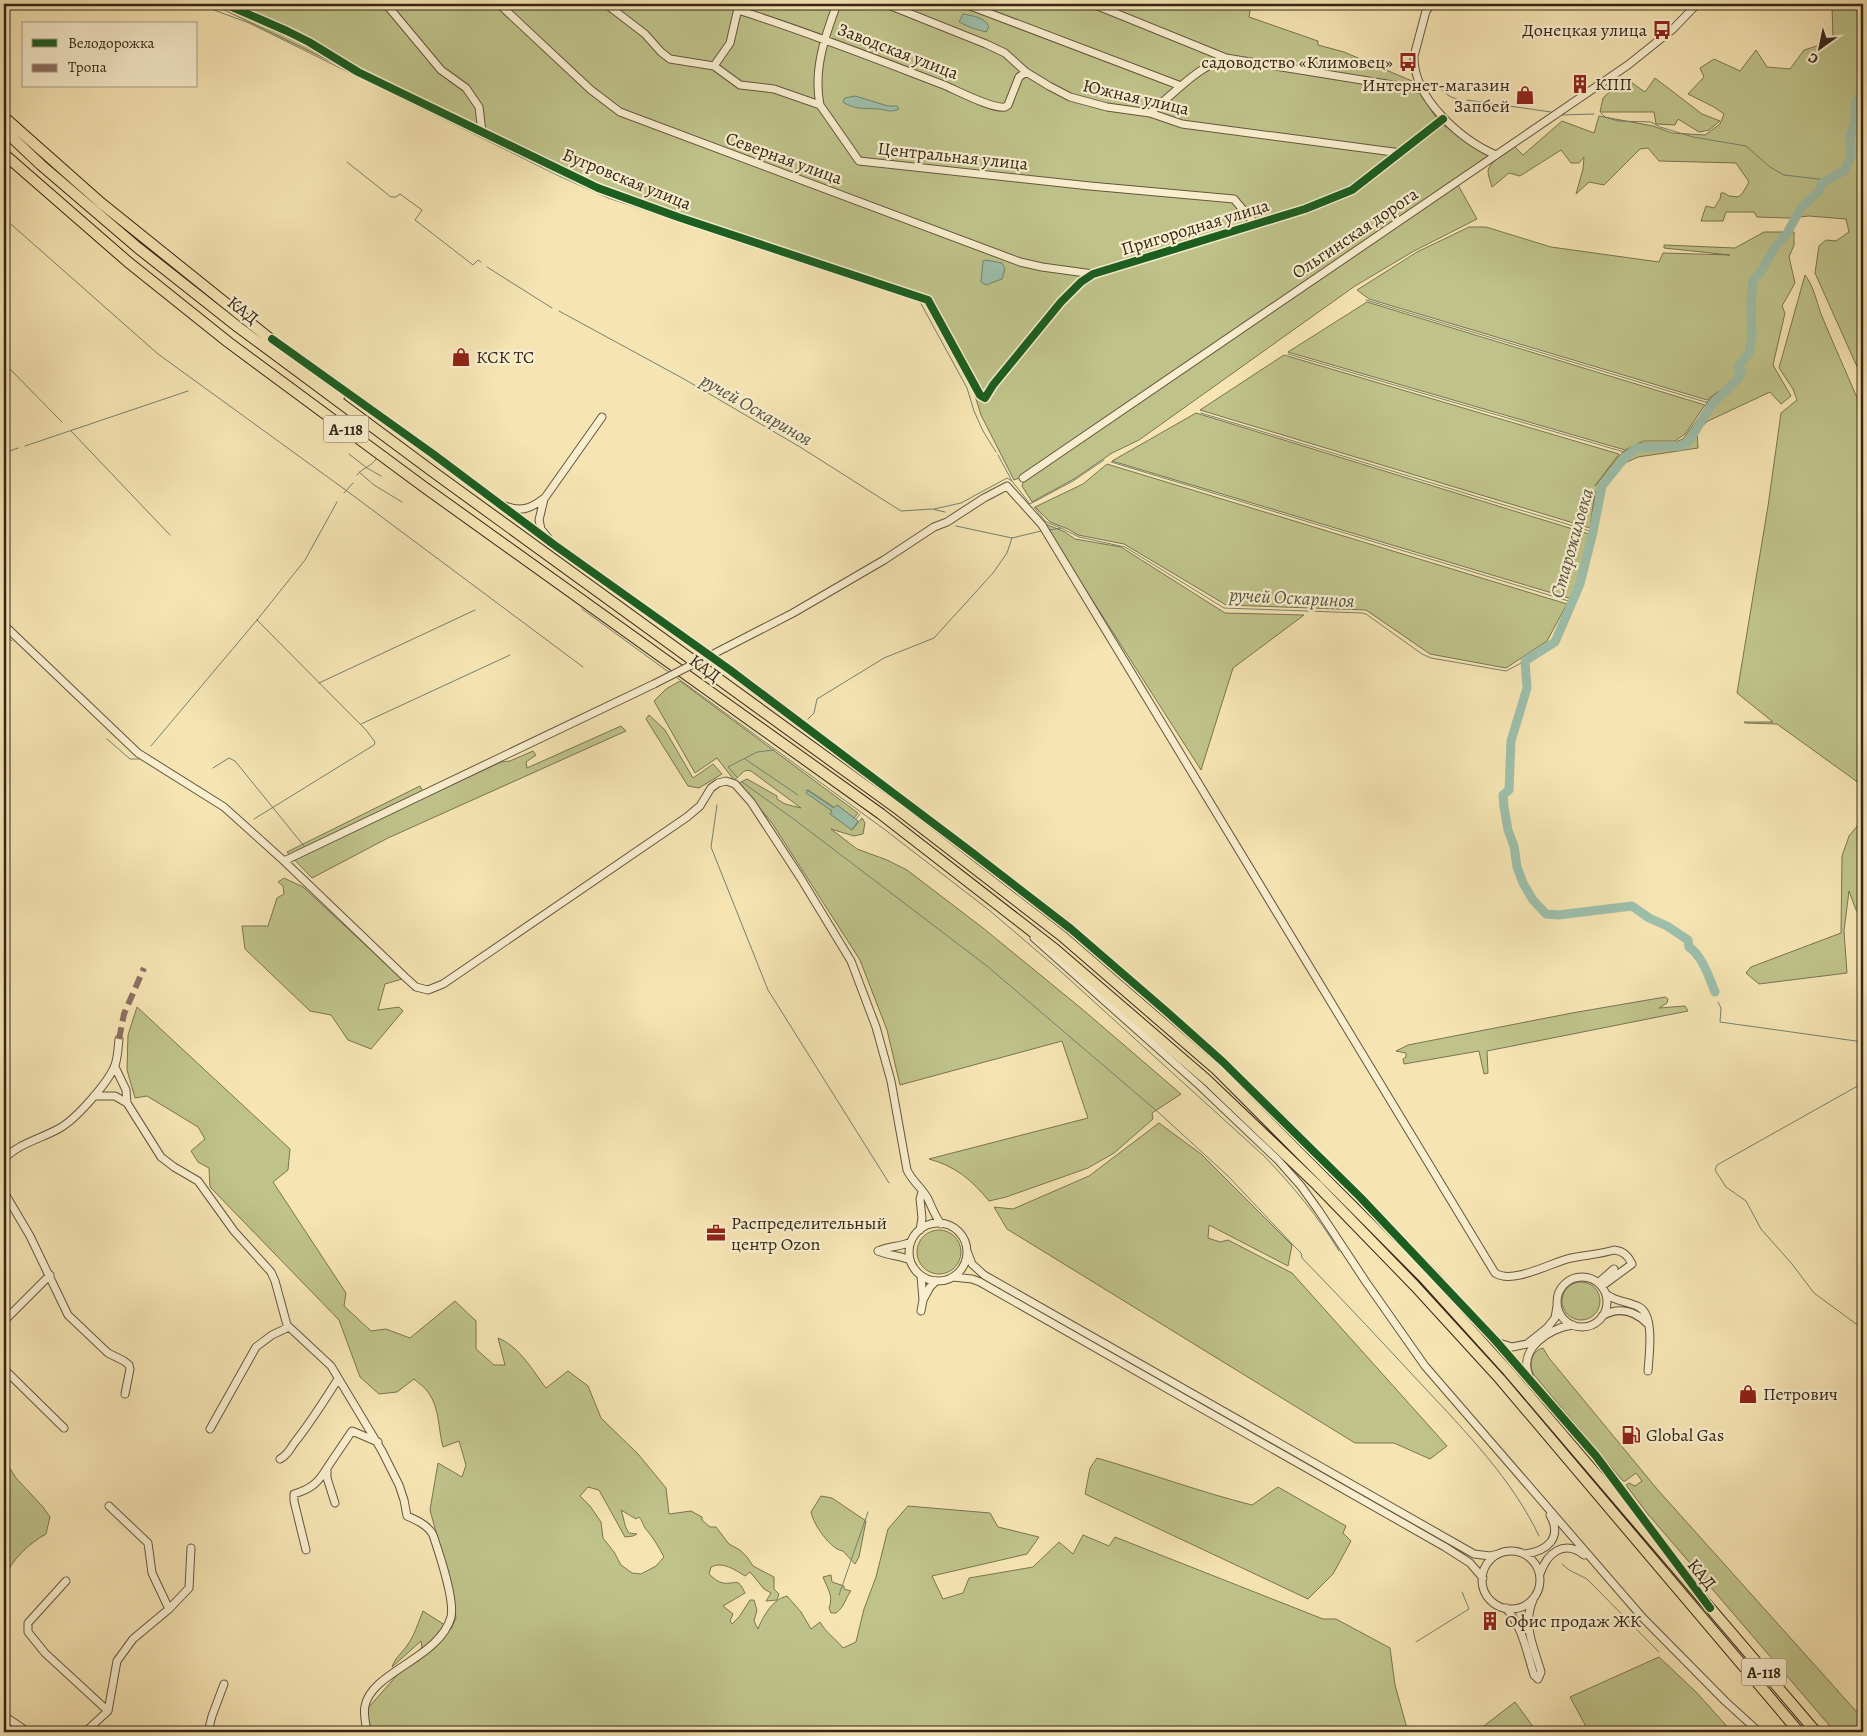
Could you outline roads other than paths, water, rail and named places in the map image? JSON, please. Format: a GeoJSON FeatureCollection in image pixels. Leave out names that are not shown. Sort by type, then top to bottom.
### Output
{"type":"FeatureCollection","features":[{"type":"Feature","properties":{"kind":"highway"},"geometry":{"type":"LineString","coordinates":[[4,117],[101,203],[344,398],[375,428]]}},
{"type":"Feature","properties":{"kind":"highway","name":"КАД"},"geometry":{"type":"LineString","coordinates":[[4,130],[41,165],[138,248],[238,327],[899,810],[1062,936],[1216,1070],[1423,1277],[1508,1371],[1816,1732]]}},
{"type":"Feature","properties":{"kind":"highway","name":"КАД"},"geometry":{"type":"LineString","coordinates":[[4,154],[128,262],[228,342],[424,487],[881,814],[1056,950],[1207,1080],[1317,1185],[1408,1279],[1506,1387],[1799,1732]]}},
{"type":"Feature","properties":{"kind":"street","name":"Бугровская улица"},"geometry":{"type":"LineString","coordinates":[[225,4],[309,42],[358,72],[598,188],[678,217],[928,300],[980,395],[985,398]]}},
{"type":"Feature","properties":{"kind":"street"},"geometry":{"type":"LineString","coordinates":[[386,4],[441,70],[466,88],[479,107],[482,132]]}},
{"type":"Feature","properties":{"kind":"street","name":"Северная улица"},"geometry":{"type":"LineString","coordinates":[[499,4],[591,90],[620,112],[1020,262],[1093,274]]}},
{"type":"Feature","properties":{"kind":"street"},"geometry":{"type":"LineString","coordinates":[[606,4],[645,34],[670,59],[714,66],[740,85],[774,89],[820,105],[818,72],[824,39],[837,4]]}},
{"type":"Feature","properties":{"kind":"street","name":"Южная улица"},"geometry":{"type":"LineString","coordinates":[[886,4],[986,44],[1005,54],[1026,72],[1070,97],[1107,107],[1150,113],[1182,124],[1401,153]]}},
{"type":"Feature","properties":{"kind":"street"},"geometry":{"type":"LineString","coordinates":[[965,4],[1180,86]]}},
{"type":"Feature","properties":{"kind":"street"},"geometry":{"type":"LineString","coordinates":[[1093,4],[1226,58],[1424,90]]}},
{"type":"Feature","properties":{"kind":"street"},"geometry":{"type":"LineString","coordinates":[[1432,4],[1424,7],[1414,60],[1424,90],[1430,104],[1443,119],[1484,150],[1496,155]]}},
{"type":"Feature","properties":{"kind":"street","name":"Ольгинская дорога"},"geometry":{"type":"LineString","coordinates":[[1023,478],[1628,65],[1673,29],[1697,4]]}},
{"type":"Feature","properties":{"kind":"street"},"geometry":{"type":"LineString","coordinates":[[714,66],[730,43],[739,7]]}},
{"type":"Feature","properties":{"kind":"street","name":"Заводская улица"},"geometry":{"type":"LineString","coordinates":[[739,7],[1001,108],[1008,105],[1018,77],[1026,72]]}},
{"type":"Feature","properties":{"kind":"street"},"geometry":{"type":"LineString","coordinates":[[1150,113],[1198,72],[1214,62],[1226,58]]}},
{"type":"Feature","properties":{"kind":"street","name":"Центральная улица"},"geometry":{"type":"LineString","coordinates":[[820,105],[859,161],[1090,186],[1234,199],[1255,224]]}},
{"type":"Feature","properties":{"kind":"street","name":"Пригородная улица"},"geometry":{"type":"LineString","coordinates":[[985,398],[993,385],[1061,302],[1081,282],[1093,274],[1305,209],[1352,190],[1443,119]]}},
{"type":"Feature","properties":{"kind":"street"},"geometry":{"type":"LineString","coordinates":[[272,339],[737,676],[970,851],[1071,929],[1167,1012],[1237,1075],[1438,1277],[1596,1456],[1710,1608]]}},
{"type":"Feature","properties":{"kind":"street"},"geometry":{"type":"LineString","coordinates":[[553,544],[541,528],[539,520],[544,499],[602,417]]}},
{"type":"Feature","properties":{"kind":"street"},"geometry":{"type":"LineString","coordinates":[[284,861],[654,684],[793,613],[884,560],[934,527],[947,522],[984,498],[1007,486],[1042,525],[1495,1273],[1503,1276],[1522,1275],[1569,1258],[1620,1250],[1632,1264],[1600,1284]]}},
{"type":"Feature","properties":{"kind":"street"},"geometry":{"type":"LineString","coordinates":[[498,503],[517,510],[526,510],[544,499]]}},
{"type":"Feature","properties":{"kind":"street"},"geometry":{"type":"LineString","coordinates":[[4,625],[138,753],[224,807],[284,861],[416,987],[428,990],[443,984],[687,817],[700,806],[711,788],[718,783],[726,781],[735,784],[751,802],[800,877],[851,961],[876,1027],[891,1081],[907,1170],[928,1198],[931,1208],[941,1224]]}},
{"type":"Feature","properties":{"kind":"street"},"geometry":{"type":"LineString","coordinates":[[996,904],[1070,972],[1199,1085],[1278,1160],[1320,1211],[1425,1366],[1643,1618],[1725,1701],[1759,1732]]}},
{"type":"Feature","properties":{"kind":"street"},"geometry":{"type":"LineString","coordinates":[[4,1159],[12,1150],[61,1127],[72,1119],[94,1096],[115,1067],[118,1057],[119,1038]]}},
{"type":"Feature","properties":{"kind":"street"},"geometry":{"type":"LineString","coordinates":[[115,1067],[126,1090],[127,1102],[161,1157],[198,1181],[234,1231],[271,1272],[289,1327],[331,1366],[378,1442],[404,1500],[406,1516],[425,1526],[433,1535],[450,1594],[451,1616],[446,1628],[430,1648],[378,1686],[369,1696],[365,1705],[367,1732]]}},
{"type":"Feature","properties":{"kind":"street"},"geometry":{"type":"LineString","coordinates":[[94,1096],[112,1096],[127,1102]]}},
{"type":"Feature","properties":{"kind":"street"},"geometry":{"type":"LineString","coordinates":[[4,1192],[30,1236],[68,1315],[108,1353],[128,1365],[130,1369],[125,1394]]}},
{"type":"Feature","properties":{"kind":"street"},"geometry":{"type":"LineString","coordinates":[[910,1260],[878,1251],[904,1246],[911,1242],[920,1230],[922,1218],[920,1199],[922,1192]]}},
{"type":"Feature","properties":{"kind":"street"},"geometry":{"type":"LineString","coordinates":[[920,1230],[934,1224],[949,1226],[961,1236],[972,1264],[984,1275],[1474,1554],[1490,1556],[1507,1551],[1516,1551],[1532,1559],[1540,1574]]}},
{"type":"Feature","properties":{"kind":"street"},"geometry":{"type":"LineString","coordinates":[[911,1242],[910,1260],[920,1276],[923,1300]]}},
{"type":"Feature","properties":{"kind":"street"},"geometry":{"type":"LineString","coordinates":[[954,1277],[964,1266],[967,1250]]}},
{"type":"Feature","properties":{"kind":"street"},"geometry":{"type":"LineString","coordinates":[[1600,1284],[1614,1269]]}},
{"type":"Feature","properties":{"kind":"street"},"geometry":{"type":"LineString","coordinates":[[4,1321],[50,1276]]}},
{"type":"Feature","properties":{"kind":"street"},"geometry":{"type":"LineString","coordinates":[[920,1276],[936,1281],[954,1277],[980,1282],[1470,1562],[1483,1578]]}},
{"type":"Feature","properties":{"kind":"street"},"geometry":{"type":"LineString","coordinates":[[1495,1340],[1512,1347],[1526,1344],[1547,1328],[1555,1318],[1558,1292],[1566,1282],[1579,1277],[1586,1277],[1600,1284],[1606,1294],[1616,1301],[1638,1306],[1644,1310],[1650,1332],[1648,1371]]}},
{"type":"Feature","properties":{"kind":"street"},"geometry":{"type":"LineString","coordinates":[[920,1311],[923,1300],[930,1287],[936,1281]]}},
{"type":"Feature","properties":{"kind":"street"},"geometry":{"type":"LineString","coordinates":[[1602,1316],[1606,1308],[1606,1294]]}},
{"type":"Feature","properties":{"kind":"street"},"geometry":{"type":"LineString","coordinates":[[1557,1306],[1560,1314],[1573,1325]]}},
{"type":"Feature","properties":{"kind":"street"},"geometry":{"type":"LineString","coordinates":[[1532,1383],[1526,1367],[1528,1354],[1531,1349],[1556,1328],[1573,1325],[1589,1326],[1602,1316],[1615,1310],[1638,1314],[1648,1324]]}},
{"type":"Feature","properties":{"kind":"street"},"geometry":{"type":"LineString","coordinates":[[210,1429],[256,1347],[272,1335],[289,1327]]}},
{"type":"Feature","properties":{"kind":"street"},"geometry":{"type":"LineString","coordinates":[[4,1369],[64,1428]]}},
{"type":"Feature","properties":{"kind":"street"},"geometry":{"type":"LineString","coordinates":[[280,1459],[288,1454],[304,1433],[338,1379]]}},
{"type":"Feature","properties":{"kind":"street"},"geometry":{"type":"LineString","coordinates":[[306,1550],[294,1494],[308,1490],[315,1485],[352,1431],[378,1442]]}},
{"type":"Feature","properties":{"kind":"street"},"geometry":{"type":"LineString","coordinates":[[327,1468],[327,1478],[335,1503]]}},
{"type":"Feature","properties":{"kind":"street"},"geometry":{"type":"LineString","coordinates":[[1525,1554],[1544,1549],[1553,1540],[1554,1526],[1543,1504]]}},
{"type":"Feature","properties":{"kind":"street"},"geometry":{"type":"LineString","coordinates":[[109,1506],[148,1543],[152,1573],[169,1608]]}},
{"type":"Feature","properties":{"kind":"street"},"geometry":{"type":"LineString","coordinates":[[85,1732],[108,1711],[117,1661],[133,1639],[189,1588],[191,1548]]}},
{"type":"Feature","properties":{"kind":"street"},"geometry":{"type":"LineString","coordinates":[[1506,1608],[1520,1629],[1534,1675],[1538,1679],[1541,1672],[1527,1618],[1540,1582],[1543,1563],[1550,1555],[1564,1548],[1582,1553],[1601,1571]]}},
{"type":"Feature","properties":{"kind":"street"},"geometry":{"type":"LineString","coordinates":[[1498,1554],[1490,1560],[1485,1568],[1483,1578],[1486,1594],[1498,1605],[1506,1608],[1522,1606],[1535,1597]]}},
{"type":"Feature","properties":{"kind":"street"},"geometry":{"type":"LineString","coordinates":[[66,1581],[28,1623],[28,1632],[45,1653],[108,1711]]}},
{"type":"Feature","properties":{"kind":"street"},"geometry":{"type":"LineString","coordinates":[[208,1732],[224,1684]]}},
{"type":"Feature","properties":{"kind":"street"},"geometry":{"type":"LineString","coordinates":[[4,1716],[28,1732]]}},
{"type":"Feature","properties":{"kind":"waterway"},"geometry":{"type":"LineString","coordinates":[[198,4],[249,23],[559,176],[608,198],[675,220]]}},
{"type":"Feature","properties":{"kind":"waterway"},"geometry":{"type":"LineString","coordinates":[[1425,84],[1438,85],[1448,95],[1461,100]]}},
{"type":"Feature","properties":{"kind":"waterway","name":"Старожиловка"},"geometry":{"type":"LineString","coordinates":[[1715,992],[1705,968],[1698,956],[1689,947],[1688,940],[1632,906],[1558,915],[1546,914],[1533,900],[1523,883],[1517,867],[1514,846],[1508,830],[1504,807],[1503,795],[1509,790],[1511,741],[1527,688],[1525,661],[1555,642],[1580,584],[1602,486],[1622,461],[1636,448],[1681,446],[1689,441],[1712,404],[1738,379],[1742,372],[1738,370],[1739,365],[1749,354],[1752,335],[1751,302],[1753,281],[1762,270],[1775,247],[1786,235],[1801,208],[1819,191],[1821,184],[1845,170],[1851,157],[1850,136],[1855,121],[1855,104],[1863,89]]}},
{"type":"Feature","properties":{"kind":"waterway"},"geometry":{"type":"LineString","coordinates":[[1467,100],[1551,112]]}},
{"type":"Feature","properties":{"kind":"waterway"},"geometry":{"type":"LineString","coordinates":[[1601,113],[1605,117],[1618,121],[1651,122],[1660,127],[1693,137],[1746,146],[1770,167],[1784,175],[1827,180]]}},
{"type":"Feature","properties":{"kind":"waterway"},"geometry":{"type":"LineString","coordinates":[[1562,115],[1594,114]]}},
{"type":"Feature","properties":{"kind":"waterway","name":"ручей Оскариноя"},"geometry":{"type":"LineString","coordinates":[[347,162],[391,197],[396,197],[400,194],[422,210],[415,220],[473,265],[478,260],[481,262]]}},
{"type":"Feature","properties":{"kind":"waterway"},"geometry":{"type":"LineString","coordinates":[[4,218],[158,354],[347,491],[583,667]]}},
{"type":"Feature","properties":{"kind":"waterway"},"geometry":{"type":"LineString","coordinates":[[809,264],[920,302],[967,388],[983,431],[996,452]]}},
{"type":"Feature","properties":{"kind":"waterway","name":"ручей Оскариноя"},"geometry":{"type":"LineString","coordinates":[[487,267],[552,308]]}},
{"type":"Feature","properties":{"kind":"waterway"},"geometry":{"type":"LineString","coordinates":[[1366,300],[1712,404]]}},
{"type":"Feature","properties":{"kind":"waterway","name":"ручей Оскариноя"},"geometry":{"type":"LineString","coordinates":[[559,311],[684,379],[800,447],[901,511],[932,509],[945,512]]}},
{"type":"Feature","properties":{"kind":"waterway"},"geometry":{"type":"LineString","coordinates":[[1288,354],[1631,454]]}},
{"type":"Feature","properties":{"kind":"waterway"},"geometry":{"type":"LineString","coordinates":[[4,363],[62,422]]}},
{"type":"Feature","properties":{"kind":"waterway"},"geometry":{"type":"LineString","coordinates":[[25,446],[188,391]]}},
{"type":"Feature","properties":{"kind":"waterway"},"geometry":{"type":"LineString","coordinates":[[1201,413],[1593,532]]}},
{"type":"Feature","properties":{"kind":"waterway"},"geometry":{"type":"LineString","coordinates":[[71,431],[170,535]]}},
{"type":"Feature","properties":{"kind":"waterway"},"geometry":{"type":"LineString","coordinates":[[4,453],[18,448]]}},
{"type":"Feature","properties":{"kind":"waterway"},"geometry":{"type":"LineString","coordinates":[[349,454],[381,476]]}},
{"type":"Feature","properties":{"kind":"waterway"},"geometry":{"type":"LineString","coordinates":[[934,509],[961,503],[1007,478],[1012,481],[998,455]]}},
{"type":"Feature","properties":{"kind":"waterway"},"geometry":{"type":"LineString","coordinates":[[357,475],[376,459]]}},
{"type":"Feature","properties":{"kind":"waterway"},"geometry":{"type":"LineString","coordinates":[[1012,481],[1030,504],[1073,481],[1104,460]]}},
{"type":"Feature","properties":{"kind":"waterway"},"geometry":{"type":"LineString","coordinates":[[1111,462],[1572,602]]}},
{"type":"Feature","properties":{"kind":"waterway"},"geometry":{"type":"LineString","coordinates":[[359,472],[374,485],[402,502]]}},
{"type":"Feature","properties":{"kind":"waterway"},"geometry":{"type":"LineString","coordinates":[[344,493],[353,483]]}},
{"type":"Feature","properties":{"kind":"waterway"},"geometry":{"type":"LineString","coordinates":[[151,746],[305,560],[337,502]]}},
{"type":"Feature","properties":{"kind":"waterway","name":"ручей Оскариноя"},"geometry":{"type":"LineString","coordinates":[[1034,507],[1046,522],[1061,528],[1050,530]]}},
{"type":"Feature","properties":{"kind":"waterway","name":"ручей Оскариноя"},"geometry":{"type":"LineString","coordinates":[[956,526],[1012,538],[1041,531]]}},
{"type":"Feature","properties":{"kind":"waterway","name":"ручей Оскариноя"},"geometry":{"type":"LineString","coordinates":[[1061,528],[1079,537],[1125,547],[1224,608],[1362,613],[1422,654],[1431,658],[1506,671],[1525,661]]}},
{"type":"Feature","properties":{"kind":"waterway"},"geometry":{"type":"LineString","coordinates":[[808,719],[814,713],[817,699],[884,658],[934,638],[993,573],[1007,553],[1012,538]]}},
{"type":"Feature","properties":{"kind":"waterway"},"geometry":{"type":"LineString","coordinates":[[582,609],[670,673]]}},
{"type":"Feature","properties":{"kind":"waterway"},"geometry":{"type":"LineString","coordinates":[[319,683],[475,610]]}},
{"type":"Feature","properties":{"kind":"waterway"},"geometry":{"type":"LineString","coordinates":[[254,819],[374,745],[375,742],[366,730],[257,620]]}},
{"type":"Feature","properties":{"kind":"waterway"},"geometry":{"type":"LineString","coordinates":[[4,633],[12,641]]}},
{"type":"Feature","properties":{"kind":"waterway"},"geometry":{"type":"LineString","coordinates":[[361,724],[510,655]]}},
{"type":"Feature","properties":{"kind":"waterway"},"geometry":{"type":"LineString","coordinates":[[676,677],[884,829],[989,910],[1058,969],[1264,1156],[1304,1201],[1339,1251]]}},
{"type":"Feature","properties":{"kind":"waterway"},"geometry":{"type":"LineString","coordinates":[[107,739],[130,759],[139,759]]}},
{"type":"Feature","properties":{"kind":"waterway"},"geometry":{"type":"LineString","coordinates":[[737,777],[728,767],[757,752],[774,750]]}},
{"type":"Feature","properties":{"kind":"waterway"},"geometry":{"type":"LineString","coordinates":[[213,768],[229,758],[235,761],[304,846]]}},
{"type":"Feature","properties":{"kind":"waterway"},"geometry":{"type":"LineString","coordinates":[[745,759],[798,795]]}},
{"type":"Feature","properties":{"kind":"waterway"},"geometry":{"type":"LineString","coordinates":[[742,782],[987,966],[1158,1112],[1228,1176],[1487,1456],[1502,1475],[1539,1536]]}},
{"type":"Feature","properties":{"kind":"waterway"},"geometry":{"type":"LineString","coordinates":[[717,805],[711,847],[768,990],[889,1183]]}},
{"type":"Feature","properties":{"kind":"waterway"},"geometry":{"type":"LineString","coordinates":[[856,819],[860,814]]}},
{"type":"Feature","properties":{"kind":"waterway","name":"Старожиловка"},"geometry":{"type":"LineString","coordinates":[[1718,1002],[1721,1008],[1720,1022],[1863,1042]]}},
{"type":"Feature","properties":{"kind":"waterway","name":"Старожиловка"},"geometry":{"type":"LineString","coordinates":[[1863,1083],[1717,1165],[1715,1170],[1726,1187],[1746,1201],[1761,1229],[1792,1264],[1814,1293],[1863,1329]]}},
{"type":"Feature","properties":{"kind":"waterway"},"geometry":{"type":"LineString","coordinates":[[839,1595],[868,1512]]}},
{"type":"Feature","properties":{"kind":"waterway"},"geometry":{"type":"LineString","coordinates":[[1562,1564],[1569,1570],[1587,1579],[1659,1652]]}},
{"type":"Feature","properties":{"kind":"waterway"},"geometry":{"type":"LineString","coordinates":[[1416,1642],[1469,1609],[1462,1592]]}},
{"type":"Feature","properties":{"kind":"waterway"},"geometry":{"type":"LineString","coordinates":[[1436,1732],[1437,1727]]}},
{"type":"Feature","properties":{"kind":"place","name":"Донецкая улица"},"geometry":{"type":"Point","coordinates":[1662,30]}},
{"type":"Feature","properties":{"kind":"place","name":"садоводство «Климовец»"},"geometry":{"type":"Point","coordinates":[1408,62]}},
{"type":"Feature","properties":{"kind":"place","name":"КПП"},"geometry":{"type":"Point","coordinates":[1580,84]}},
{"type":"Feature","properties":{"kind":"place","name":"Интернет-магазин Запбей"},"geometry":{"type":"Point","coordinates":[1525,95]}},
{"type":"Feature","properties":{"kind":"place","name":"КСК ТС"},"geometry":{"type":"Point","coordinates":[461,357]}},
{"type":"Feature","properties":{"kind":"place","name":"Распределительный центр Ozon"},"geometry":{"type":"Point","coordinates":[716,1233]}},
{"type":"Feature","properties":{"kind":"place","name":"Петрович"},"geometry":{"type":"Point","coordinates":[1748,1394]}},
{"type":"Feature","properties":{"kind":"place","name":"Global Gas"},"geometry":{"type":"Point","coordinates":[1631,1435]}},
{"type":"Feature","properties":{"kind":"place","name":"Офис продаж ЖК"},"geometry":{"type":"Point","coordinates":[1490,1621]}}]}
